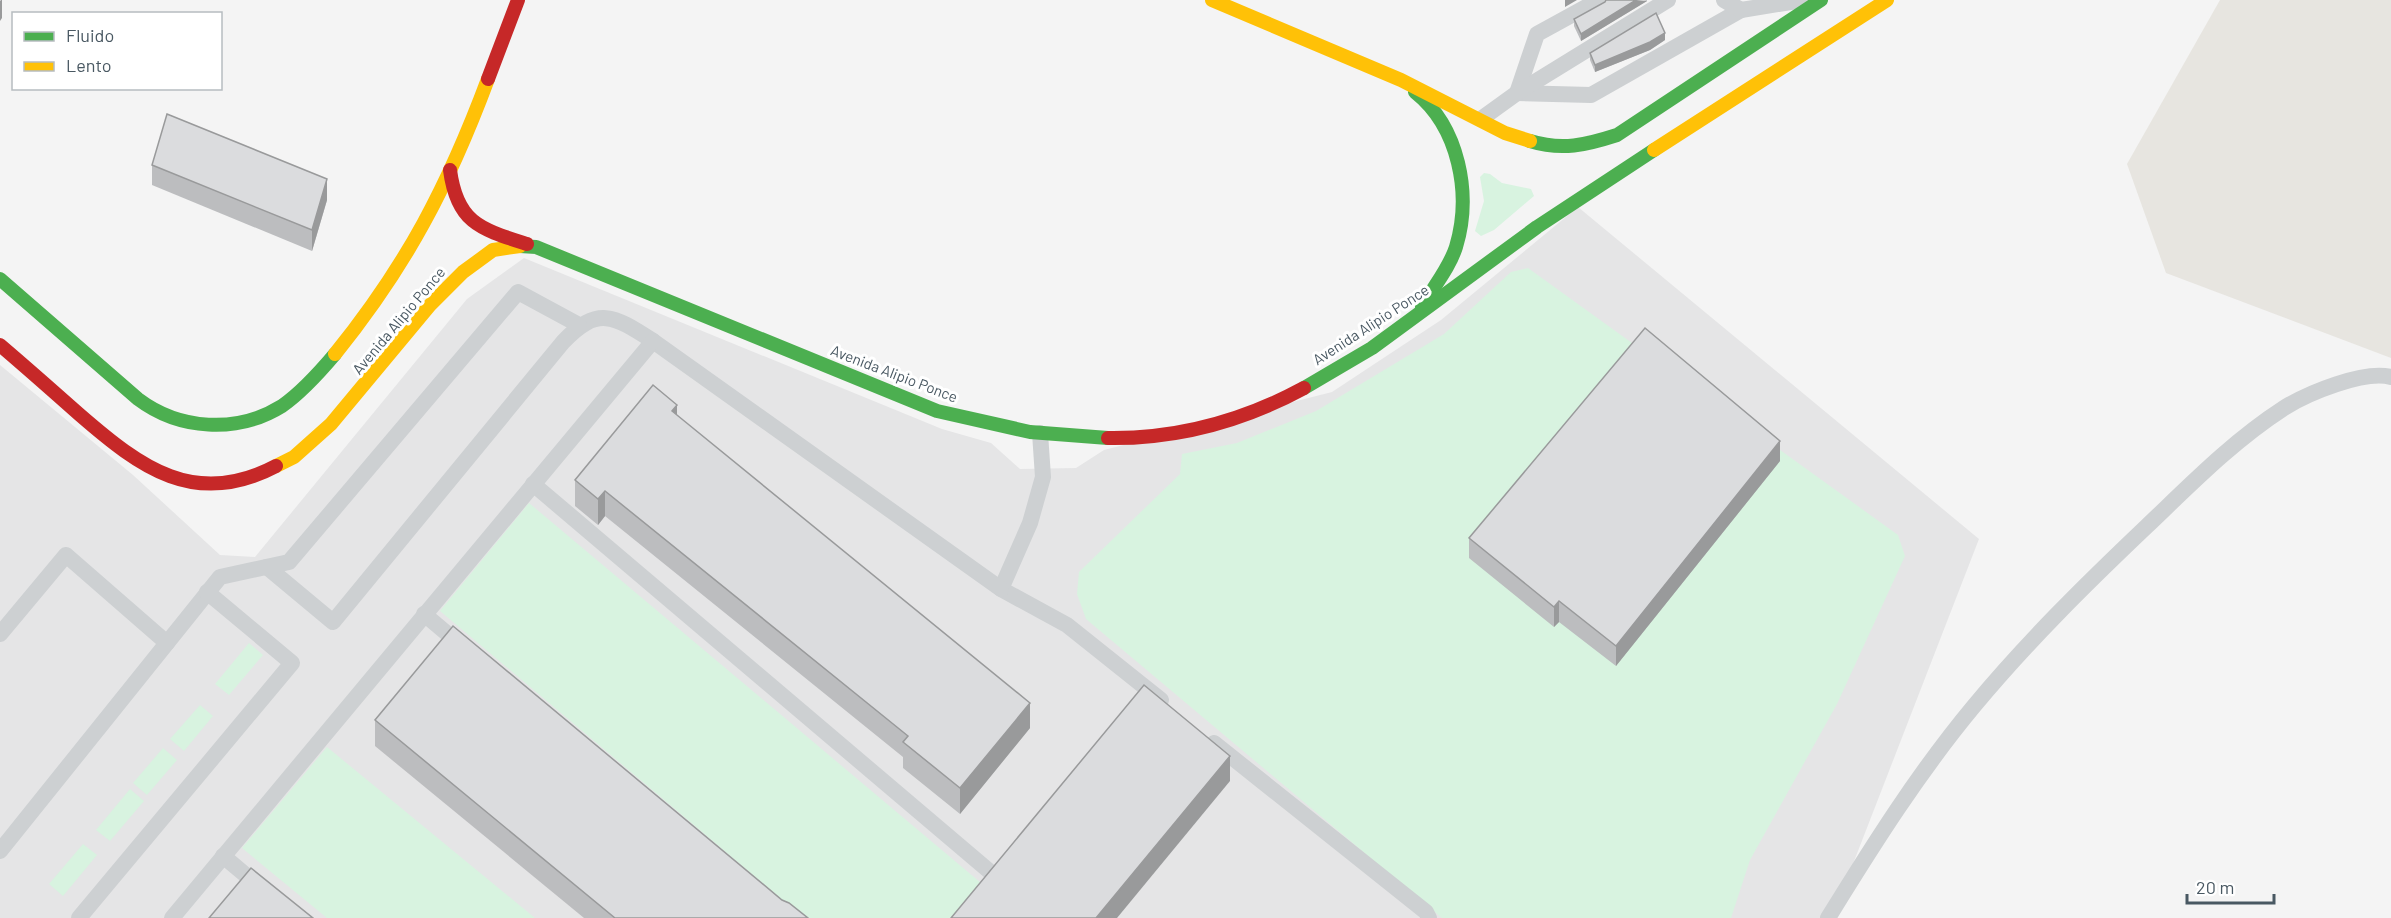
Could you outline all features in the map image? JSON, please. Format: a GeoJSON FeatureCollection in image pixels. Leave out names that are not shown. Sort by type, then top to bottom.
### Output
{"type":"FeatureCollection","features":[{"type":"Feature","properties":{"kind":"main road","name":"Avenida Alipio Ponce"},"geometry":{"type":"LineString","coordinates":[[0,279],[125,388],[163,416],[193,423],[220,425],[256,419],[282,406],[313,380],[371,306],[415,241],[450,170],[518,0]]}},
{"type":"Feature","properties":{"kind":"main road"},"geometry":{"type":"LineString","coordinates":[[1212,0],[1246,7],[1401,80],[1505,133],[1551,148],[1584,146],[1617,135],[1821,0]]}},
{"type":"Feature","properties":{"kind":"main road","name":"Avenida Alipio Ponce"},"geometry":{"type":"LineString","coordinates":[[0,345],[111,442],[152,470],[186,483],[235,483],[271,472],[322,435],[447,285],[480,258],[503,246],[536,247],[937,411],[1003,428],[1040,433],[1128,438],[1190,432],[1252,414],[1308,387],[1415,319],[1538,226],[1887,0]]}},
{"type":"Feature","properties":{"kind":"main road"},"geometry":{"type":"LineString","coordinates":[[1401,80],[1434,109],[1449,137],[1462,177],[1462,216],[1455,249],[1415,319]]}},
{"type":"Feature","properties":{"kind":"main road"},"geometry":{"type":"LineString","coordinates":[[450,170],[452,194],[461,212],[478,227],[536,247]]}},
{"type":"Feature","properties":{"kind":"lane"},"geometry":{"type":"LineString","coordinates":[[1518,93],[1537,34],[1599,0]]}},
{"type":"Feature","properties":{"kind":"lane"},"geometry":{"type":"LineString","coordinates":[[1481,119],[1518,93],[1668,0]]}},
{"type":"Feature","properties":{"kind":"lane"},"geometry":{"type":"LineString","coordinates":[[1724,0],[1741,10]]}},
{"type":"Feature","properties":{"kind":"lane"},"geometry":{"type":"LineString","coordinates":[[1518,93],[1592,95],[1741,10],[1803,0]]}},
{"type":"Feature","properties":{"kind":"lane"},"geometry":{"type":"LineString","coordinates":[[1829,0],[1846,26]]}},
{"type":"Feature","properties":{"kind":"lane"},"geometry":{"type":"LineString","coordinates":[[0,850],[220,577],[289,562],[518,292],[579,325]]}},
{"type":"Feature","properties":{"kind":"lane"},"geometry":{"type":"LineString","coordinates":[[267,567],[333,622],[579,325],[600,317],[618,321],[653,341],[1001,589],[1067,625],[1178,713]]}},
{"type":"Feature","properties":{"kind":"lane"},"geometry":{"type":"LineString","coordinates":[[172,918],[653,341]]}},
{"type":"Feature","properties":{"kind":"lane"},"geometry":{"type":"LineString","coordinates":[[1827,918],[1881,832],[1974,706],[2100,572],[2220,457],[2286,407],[2349,380],[2382,375],[2391,377]]}},
{"type":"Feature","properties":{"kind":"lane"},"geometry":{"type":"LineString","coordinates":[[1001,589],[1030,523],[1043,477],[1040,433]]}},
{"type":"Feature","properties":{"kind":"lane"},"geometry":{"type":"LineString","coordinates":[[533,484],[995,876]]}},
{"type":"Feature","properties":{"kind":"lane"},"geometry":{"type":"LineString","coordinates":[[0,634],[66,555],[167,643]]}},
{"type":"Feature","properties":{"kind":"lane"},"geometry":{"type":"LineString","coordinates":[[79,918],[292,663],[207,592]]}},
{"type":"Feature","properties":{"kind":"lane"},"geometry":{"type":"LineString","coordinates":[[424,614],[479,660]]}},
{"type":"Feature","properties":{"kind":"lane"},"geometry":{"type":"LineString","coordinates":[[1205,735],[1426,912],[1429,918]]}},
{"type":"Feature","properties":{"kind":"lane"},"geometry":{"type":"LineString","coordinates":[[223,856],[297,918]]}},
{"type":"Feature","properties":{"kind":"shaded area"},"geometry":{"type":"Polygon","coordinates":[[[1578,207],[1979,539],[1832,918],[0,918],[0,365],[133,475],[220,555],[255,557],[467,299],[524,258],[942,429],[991,443],[1020,469],[1076,468],[1104,450],[1332,392],[1441,320],[1578,207]]]}},
{"type":"Feature","properties":{"kind":"green space"},"geometry":{"type":"Polygon","coordinates":[[[1484,173],[1490,174],[1502,183],[1531,189],[1534,196],[1494,230],[1481,236],[1475,231],[1484,201],[1480,177],[1484,173]]]}},
{"type":"Feature","properties":{"kind":"green space"},"geometry":{"type":"Polygon","coordinates":[[[1528,268],[1898,535],[1905,556],[1837,704],[1750,860],[1731,918],[1442,918],[1086,619],[1077,594],[1079,572],[1180,474],[1182,454],[1237,443],[1316,411],[1444,334],[1511,272],[1528,268]]]}},
{"type":"Feature","properties":{"kind":"green space"},"geometry":{"type":"Polygon","coordinates":[[[529,503],[987,888],[961,918],[804,918],[440,611],[529,503]]]}},
{"type":"Feature","properties":{"kind":"green space"},"geometry":{"type":"Polygon","coordinates":[[[249,643],[263,655],[229,695],[215,684],[249,643]]]}},
{"type":"Feature","properties":{"kind":"green space"},"geometry":{"type":"Polygon","coordinates":[[[200,705],[213,716],[184,751],[170,739],[200,705]]]}},
{"type":"Feature","properties":{"kind":"green space"},"geometry":{"type":"Polygon","coordinates":[[[327,747],[535,918],[327,918],[242,848],[327,747]]]}},
{"type":"Feature","properties":{"kind":"green space"},"geometry":{"type":"Polygon","coordinates":[[[163,748],[177,760],[147,795],[133,783],[163,748]]]}},
{"type":"Feature","properties":{"kind":"green space"},"geometry":{"type":"Polygon","coordinates":[[[130,789],[144,801],[110,841],[96,830],[130,789]]]}},
{"type":"Feature","properties":{"kind":"green space"},"geometry":{"type":"Polygon","coordinates":[[[83,844],[97,855],[63,896],[49,884],[83,844]]]}},
{"type":"Feature","properties":{"kind":"sand"},"geometry":{"type":"Polygon","coordinates":[[[2220,0],[2391,0],[2391,358],[2166,273],[2127,164],[2220,0]]]}},
{"type":"Feature","properties":{"kind":"building"},"geometry":{"type":"Polygon","coordinates":[[[1606,0],[1636,0],[1581,34],[1574,19],[1606,0]]]}},
{"type":"Feature","properties":{"kind":"building"},"geometry":{"type":"Polygon","coordinates":[[[1656,13],[1665,33],[1650,42],[1595,65],[1590,53],[1656,13]]]}},
{"type":"Feature","properties":{"kind":"building"},"geometry":{"type":"Polygon","coordinates":[[[167,114],[327,179],[312,230],[152,165],[167,114]]]}},
{"type":"Feature","properties":{"kind":"building"},"geometry":{"type":"Polygon","coordinates":[[[1645,328],[1780,441],[1616,646],[1559,601],[1554,607],[1469,538],[1645,328]]]}},
{"type":"Feature","properties":{"kind":"building"},"geometry":{"type":"Polygon","coordinates":[[[653,385],[677,405],[672,411],[1030,703],[960,788],[903,742],[908,736],[605,491],[598,499],[575,480],[653,385]]]}},
{"type":"Feature","properties":{"kind":"building"},"geometry":{"type":"Polygon","coordinates":[[[453,626],[782,900],[808,918],[615,918],[375,720],[453,626]]]}},
{"type":"Feature","properties":{"kind":"building"},"geometry":{"type":"Polygon","coordinates":[[[1144,685],[1230,756],[1096,918],[951,918],[1144,685]]]}},
{"type":"Feature","properties":{"kind":"building"},"geometry":{"type":"Polygon","coordinates":[[[251,868],[313,918],[209,918],[251,868]]]}},
{"type":"Feature","properties":{"kind":"traffic: fast"},"geometry":{"type":"LineString","coordinates":[[1530,141],[1553,146],[1574,146],[1617,135],[1821,0]]}},
{"type":"Feature","properties":{"kind":"traffic: fast"},"geometry":{"type":"LineString","coordinates":[[1415,92],[1430,107],[1452,142],[1462,184],[1463,205],[1461,227],[1453,255],[1422,307]]}},
{"type":"Feature","properties":{"kind":"traffic: fast"},"geometry":{"type":"LineString","coordinates":[[1304,388],[1372,348],[1537,227],[1654,150]]}},
{"type":"Feature","properties":{"kind":"traffic: fast"},"geometry":{"type":"LineString","coordinates":[[520,246],[536,247],[937,411],[1030,432],[1108,438]]}},
{"type":"Feature","properties":{"kind":"traffic: fast"},"geometry":{"type":"LineString","coordinates":[[0,279],[138,399],[171,417],[190,422],[208,425],[227,424],[265,415],[296,395],[335,354]]}},
{"type":"Feature","properties":{"kind":"traffic: slow"},"geometry":{"type":"LineString","coordinates":[[1212,0],[1401,80],[1505,133],[1530,141]]}},
{"type":"Feature","properties":{"kind":"traffic: slow"},"geometry":{"type":"LineString","coordinates":[[1654,150],[1887,0]]}},
{"type":"Feature","properties":{"kind":"traffic: slow"},"geometry":{"type":"LineString","coordinates":[[335,354],[384,289],[424,223],[457,155],[488,79]]}},
{"type":"Feature","properties":{"kind":"traffic: slow"},"geometry":{"type":"LineString","coordinates":[[276,466],[294,457],[331,424],[430,305],[463,272],[493,250],[520,246]]}},
{"type":"Feature","properties":{"kind":"traffic: jam"},"geometry":{"type":"LineString","coordinates":[[488,79],[518,0]]}},
{"type":"Feature","properties":{"kind":"traffic: jam"},"geometry":{"type":"LineString","coordinates":[[450,170],[453,188],[465,213],[484,228],[527,244]]}},
{"type":"Feature","properties":{"kind":"traffic: jam"},"geometry":{"type":"LineString","coordinates":[[0,345],[102,434],[147,465],[170,476],[194,482],[220,483],[247,478],[276,466]]}},
{"type":"Feature","properties":{"kind":"traffic: jam"},"geometry":{"type":"LineString","coordinates":[[1108,438],[1160,435],[1210,426],[1258,410],[1304,388]]}}]}
